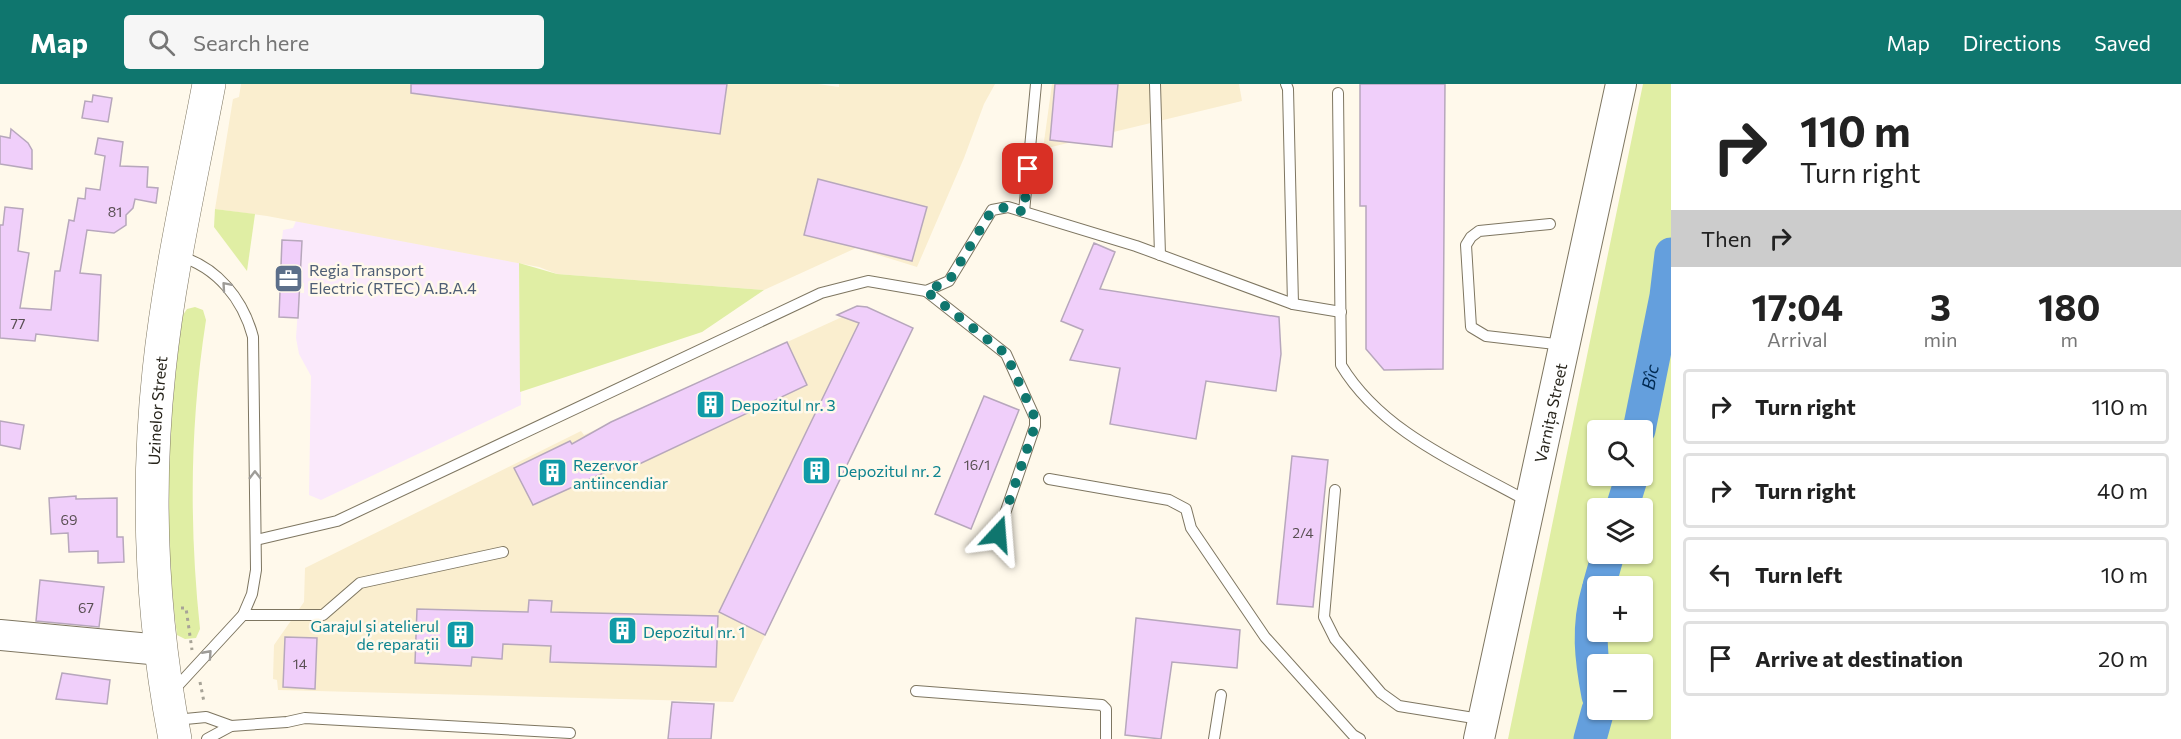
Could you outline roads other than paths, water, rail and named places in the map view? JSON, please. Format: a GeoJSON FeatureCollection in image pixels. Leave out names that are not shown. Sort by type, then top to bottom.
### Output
{"type":"FeatureCollection","features":[{"type":"Feature","properties":{"kind":"main road","name":"Uzinelor Street"},"geometry":{"type":"LineString","coordinates":[[172,719],[161,651],[154,552],[154,443],[159,371],[176,256],[209,84]]}},
{"type":"Feature","properties":{"kind":"street","name":"Varnița Street"},"geometry":{"type":"LineString","coordinates":[[1481,729],[1621,84]]}},
{"type":"Feature","properties":{"kind":"street"},"geometry":{"type":"LineString","coordinates":[[0,635],[161,651]]}},
{"type":"Feature","properties":{"kind":"lane"},"geometry":{"type":"LineString","coordinates":[[1024,212],[1036,84]]}},
{"type":"Feature","properties":{"kind":"lane"},"geometry":{"type":"LineString","coordinates":[[1155,84],[1160,255]]}},
{"type":"Feature","properties":{"kind":"lane"},"geometry":{"type":"LineString","coordinates":[[1286,84],[1288,89],[1293,304]]}},
{"type":"Feature","properties":{"kind":"lane"},"geometry":{"type":"LineString","coordinates":[[1338,93],[1341,365],[1354,387],[1371,406],[1406,433],[1530,502]]}},
{"type":"Feature","properties":{"kind":"lane"},"geometry":{"type":"LineString","coordinates":[[926,291],[949,281],[992,210],[1008,207],[1160,255],[1293,304],[1341,312]]}},
{"type":"Feature","properties":{"kind":"lane"},"geometry":{"type":"LineString","coordinates":[[1550,224],[1479,231],[1471,237],[1466,245],[1472,327],[1486,336],[1564,345]]}},
{"type":"Feature","properties":{"kind":"lane"},"geometry":{"type":"LineString","coordinates":[[172,719],[243,615],[252,594],[256,570],[253,337],[249,322],[237,300],[209,270],[194,261],[176,256]]}},
{"type":"Feature","properties":{"kind":"lane"},"geometry":{"type":"LineString","coordinates":[[256,540],[337,521],[822,293],[868,281],[926,291],[1006,354],[1035,418],[1035,426],[998,534]]}},
{"type":"Feature","properties":{"kind":"lane"},"geometry":{"type":"LineString","coordinates":[[1049,479],[1169,500],[1186,509],[1191,528],[1265,637],[1353,735],[1360,739]]}},
{"type":"Feature","properties":{"kind":"lane"},"geometry":{"type":"LineString","coordinates":[[1335,490],[1324,617],[1335,639],[1381,693],[1399,705],[1481,729]]}},
{"type":"Feature","properties":{"kind":"lane"},"geometry":{"type":"LineString","coordinates":[[243,615],[323,615],[360,583],[502,552]]}},
{"type":"Feature","properties":{"kind":"lane"},"geometry":{"type":"LineString","coordinates":[[916,691],[1102,705],[1106,709],[1106,739]]}},
{"type":"Feature","properties":{"kind":"lane"},"geometry":{"type":"LineString","coordinates":[[1214,739],[1221,695]]}},
{"type":"Feature","properties":{"kind":"lane"},"geometry":{"type":"LineString","coordinates":[[172,719],[206,717],[231,726],[286,722],[305,718],[570,733]]}},
{"type":"Feature","properties":{"kind":"lane"},"geometry":{"type":"LineString","coordinates":[[207,739],[231,726]]}},
{"type":"Feature","properties":{"kind":"waterway","name":"Bîc"},"geometry":{"type":"LineString","coordinates":[[1641,420],[1666,296],[1671,254]]}},
{"type":"Feature","properties":{"kind":"waterway","name":"Bîc"},"geometry":{"type":"LineString","coordinates":[[1625,498],[1629,486]]}},
{"type":"Feature","properties":{"kind":"waterway","name":"Bîc"},"geometry":{"type":"LineString","coordinates":[[1602,576],[1605,564]]}},
{"type":"Feature","properties":{"kind":"waterway","name":"Bîc"},"geometry":{"type":"LineString","coordinates":[[1591,642],[1592,654]]}},
{"type":"Feature","properties":{"kind":"waterway","name":"Bîc"},"geometry":{"type":"LineString","coordinates":[[1590,739],[1595,720]]}},
{"type":"Feature","properties":{"kind":"place","name":"Regia Transport Electric (RTEC) A.B.A.4"},"geometry":{"type":"Point","coordinates":[288,278]}},
{"type":"Feature","properties":{"kind":"place","name":"Depozitul nr. 3"},"geometry":{"type":"Point","coordinates":[710,404]}},
{"type":"Feature","properties":{"kind":"place","name":"Depozitul nr. 2"},"geometry":{"type":"Point","coordinates":[816,470]}},
{"type":"Feature","properties":{"kind":"place","name":"Rezervor antiincendiar"},"geometry":{"type":"Point","coordinates":[552,473]}},
{"type":"Feature","properties":{"kind":"place","name":"Depozitul nr. 1"},"geometry":{"type":"Point","coordinates":[622,631]}},
{"type":"Feature","properties":{"kind":"place","name":"Garajul și atelierul de reparații"},"geometry":{"type":"Point","coordinates":[460,634]}}]}
